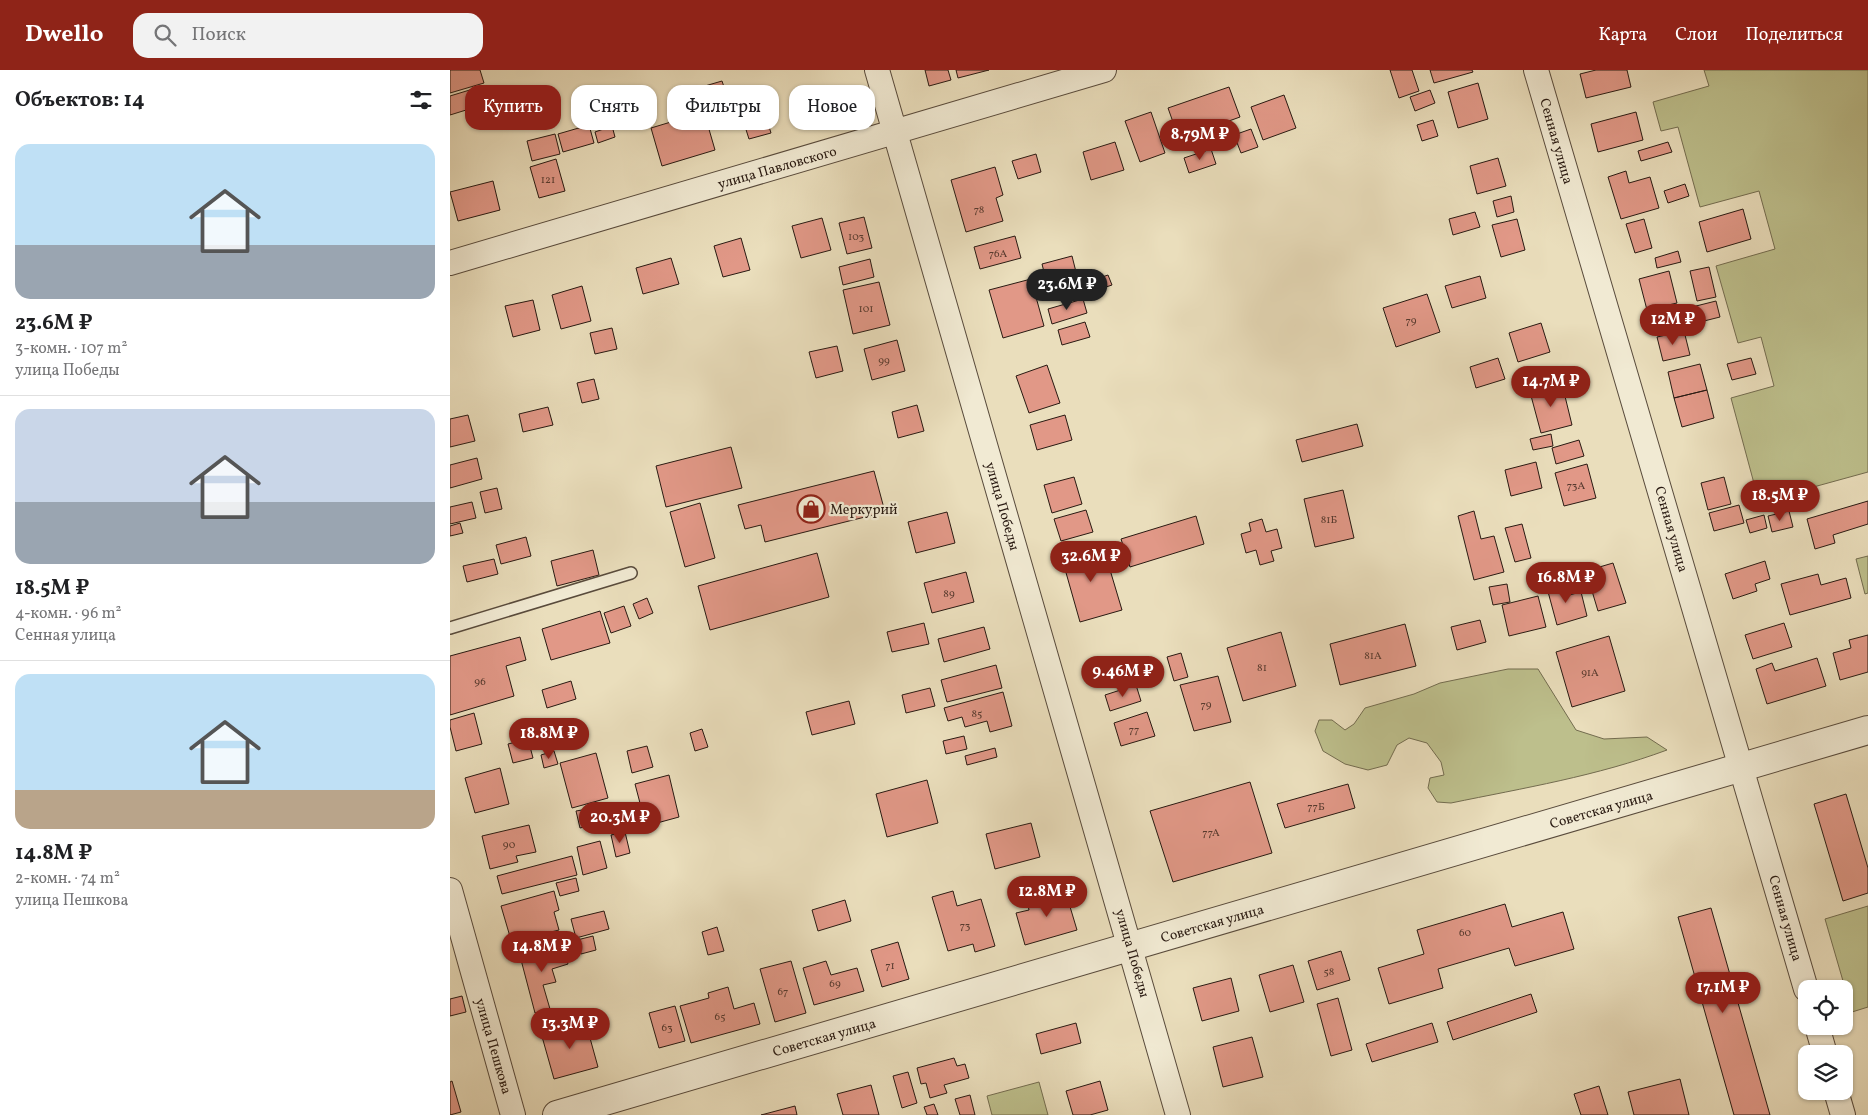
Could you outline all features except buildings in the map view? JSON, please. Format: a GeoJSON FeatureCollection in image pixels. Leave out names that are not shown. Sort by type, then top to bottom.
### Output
{"type":"FeatureCollection","features":[{"type":"Feature","properties":{"kind":"street","name":"улица Победы"},"geometry":{"type":"LineString","coordinates":[[877,70],[1178,1115]]}},
{"type":"Feature","properties":{"kind":"street","name":"улица Павловского"},"geometry":{"type":"LineString","coordinates":[[450,263],[1104,70]]}},
{"type":"Feature","properties":{"kind":"street","name":"Сенная улица"},"geometry":{"type":"LineString","coordinates":[[1536,70],[1803,980]]}},
{"type":"Feature","properties":{"kind":"street","name":"Советская улица"},"geometry":{"type":"LineString","coordinates":[[557,1115],[1868,730]]}},
{"type":"Feature","properties":{"kind":"street","name":"улица Пешкова"},"geometry":{"type":"LineString","coordinates":[[450,890],[514,1115]]}},
{"type":"Feature","properties":{"kind":"street"},"geometry":{"type":"LineString","coordinates":[[1839,1100],[1843,1115]]}},
{"type":"Feature","properties":{"kind":"lane"},"geometry":{"type":"LineString","coordinates":[[450,628],[631,573]]}},
{"type":"Feature","properties":{"kind":"green space"},"geometry":{"type":"Polygon","coordinates":[[[1704,70],[1868,70],[1868,472],[1759,502],[1731,398],[1774,386],[1761,337],[1738,343],[1716,266],[1775,249],[1759,191],[1700,207],[1678,127],[1661,131],[1653,102],[1709,86],[1704,70]]]}},
{"type":"Feature","properties":{"kind":"green space"},"geometry":{"type":"Polygon","coordinates":[[[1868,556],[1868,593],[1865,594],[1856,559],[1868,556]]]}},
{"type":"Feature","properties":{"kind":"green space"},"geometry":{"type":"Polygon","coordinates":[[[1508,669],[1538,669],[1576,730],[1604,739],[1647,737],[1667,750],[1587,774],[1451,803],[1437,802],[1428,788],[1430,778],[1444,775],[1441,762],[1427,743],[1409,738],[1397,745],[1387,765],[1368,770],[1345,764],[1323,751],[1315,731],[1319,720],[1332,720],[1345,730],[1354,724],[1365,708],[1414,694],[1440,683],[1508,669]]]}},
{"type":"Feature","properties":{"kind":"green space"},"geometry":{"type":"Polygon","coordinates":[[[1868,906],[1868,1007],[1853,1012],[1853,980],[1843,980],[1825,919],[1868,906]]]}},
{"type":"Feature","properties":{"kind":"green space"},"geometry":{"type":"Polygon","coordinates":[[[1039,1082],[1048,1115],[992,1115],[987,1096],[1039,1082]]]}},
{"type":"Feature","properties":{"kind":"place","name":"Меркурий"},"geometry":{"type":"Point","coordinates":[811,509]}}]}
